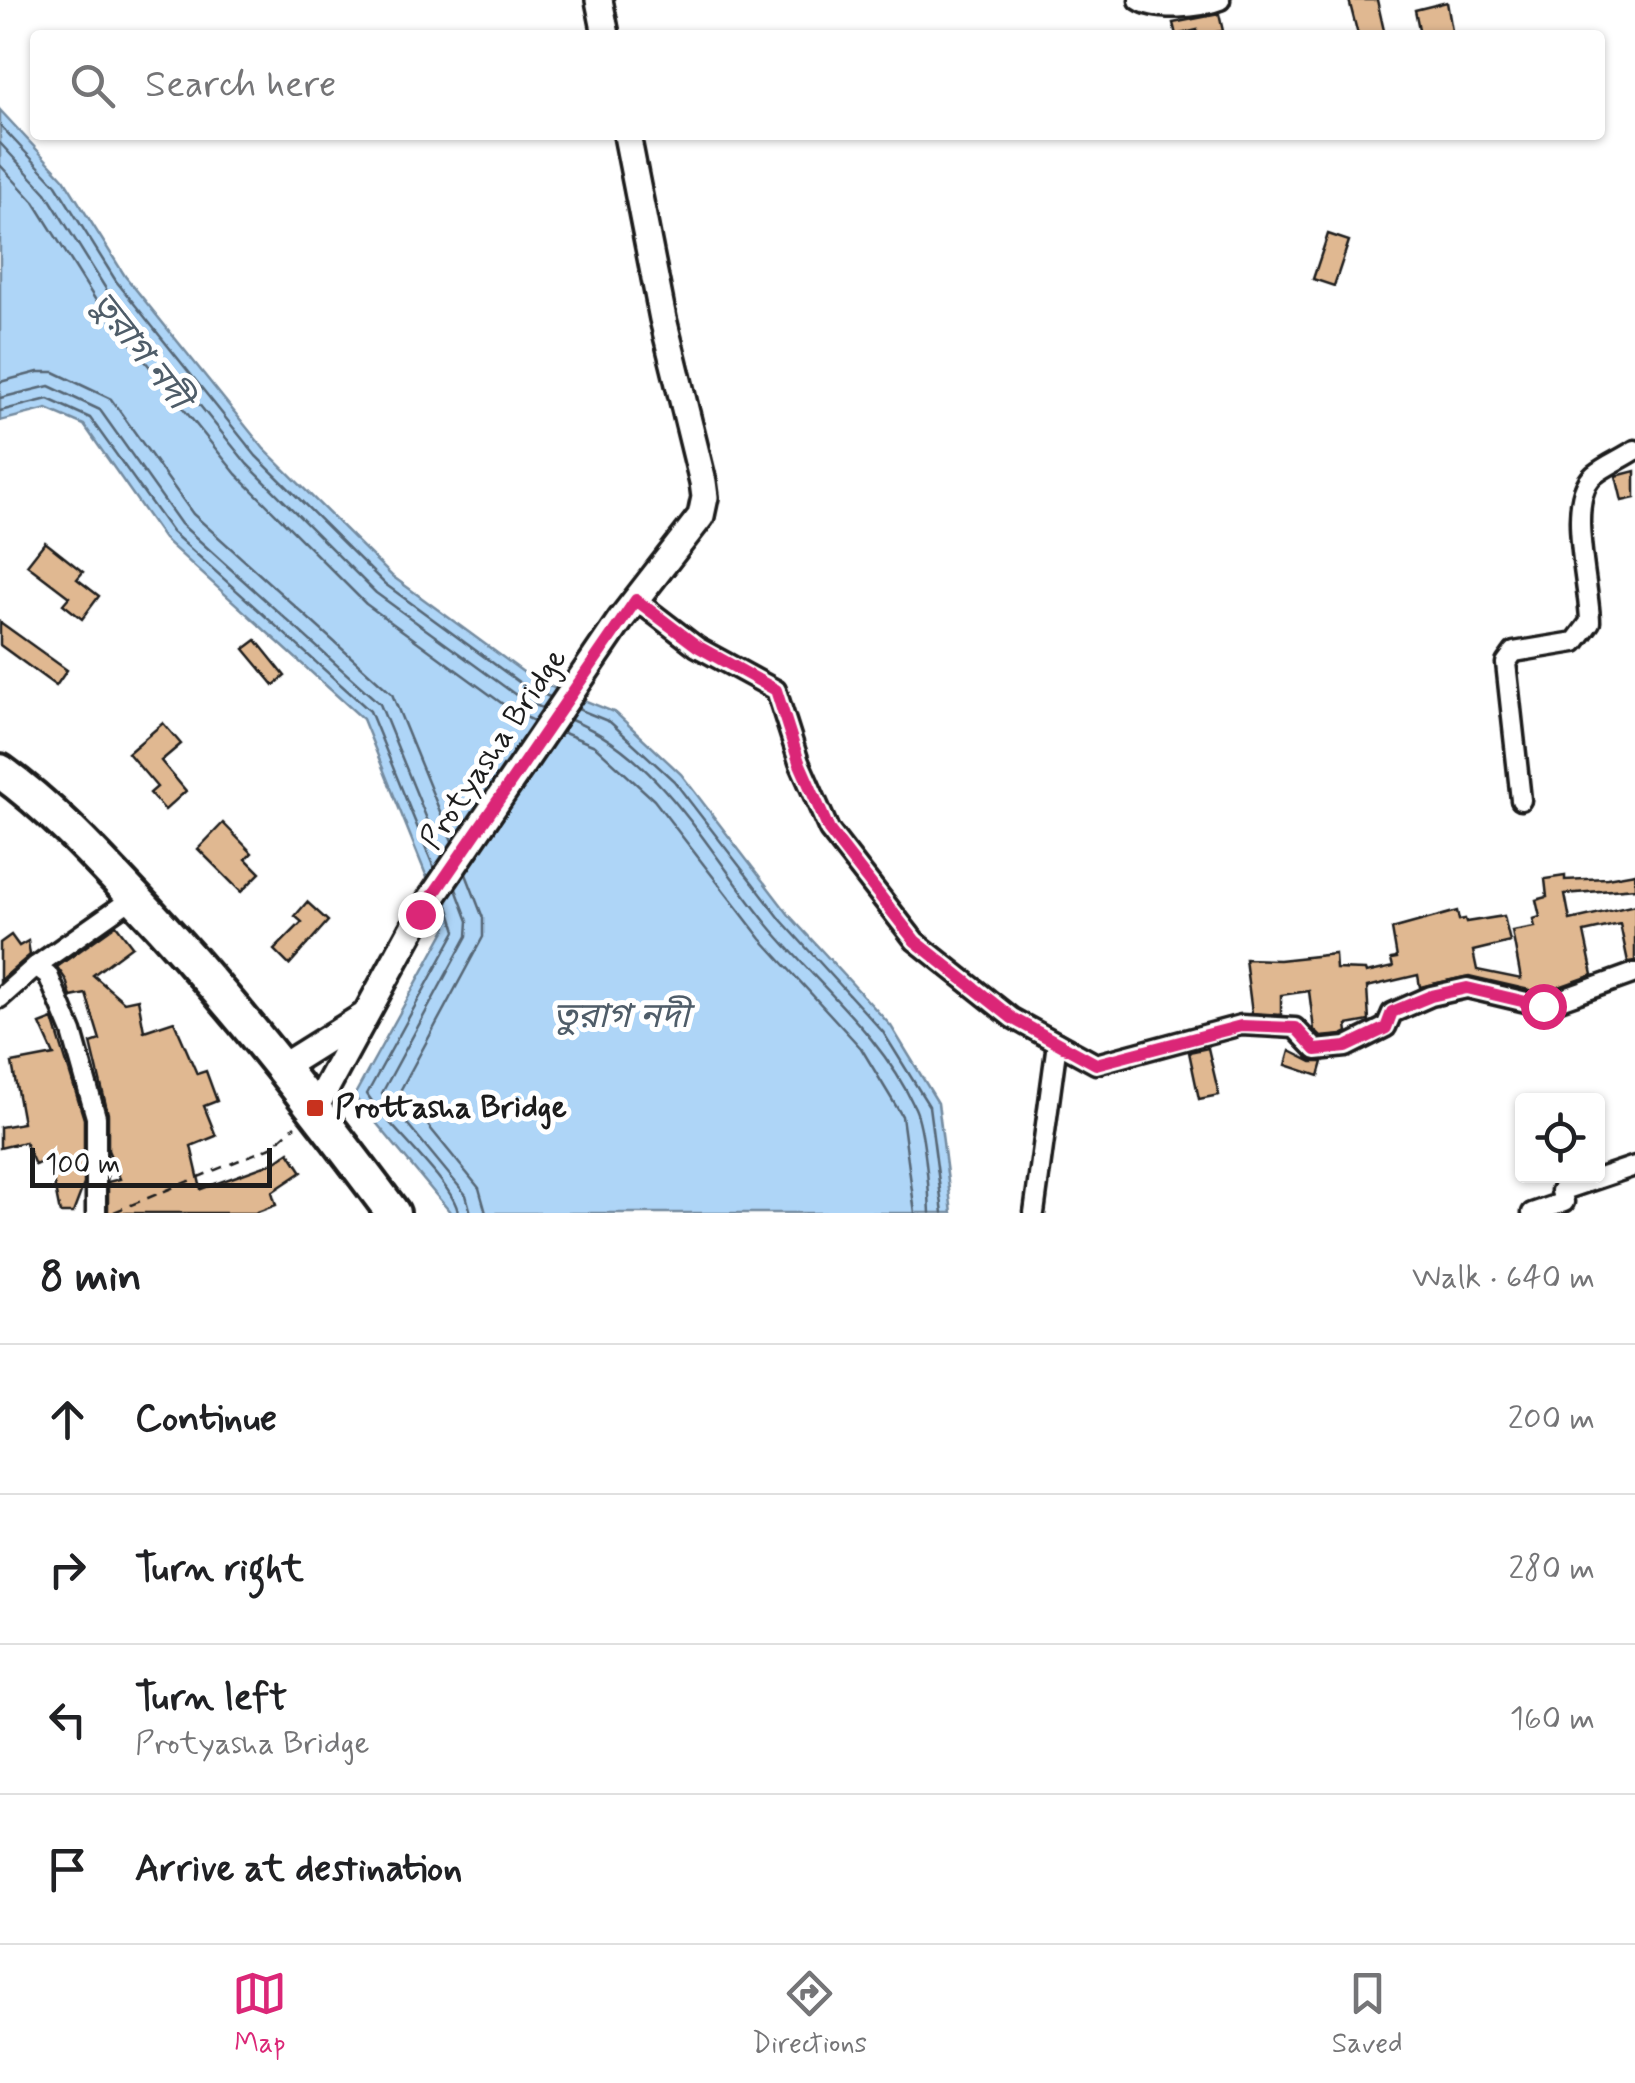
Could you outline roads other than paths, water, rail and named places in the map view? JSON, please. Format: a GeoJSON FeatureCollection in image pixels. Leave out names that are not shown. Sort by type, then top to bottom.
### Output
{"type":"FeatureCollection","features":[{"type":"Feature","properties":{"kind":"highway"},"geometry":{"type":"LineString","coordinates":[[0,771],[26,789],[84,842],[186,950],[315,1108],[394,1213]]}},
{"type":"Feature","properties":{"kind":"street"},"geometry":{"type":"LineString","coordinates":[[599,0],[605,30]]}},
{"type":"Feature","properties":{"kind":"street"},"geometry":{"type":"LineString","coordinates":[[1139,0],[1155,8],[1208,5],[1220,0]]}},
{"type":"Feature","properties":{"kind":"street","name":"Protyasha Bridge"},"geometry":{"type":"LineString","coordinates":[[315,1108],[420,914],[628,610],[700,516],[705,497],[662,318],[628,140]]}},
{"type":"Feature","properties":{"kind":"street"},"geometry":{"type":"LineString","coordinates":[[1521,800],[1506,663],[1514,652],[1575,642],[1590,622],[1579,514],[1583,490],[1593,476],[1635,450]]}},
{"type":"Feature","properties":{"kind":"street"},"geometry":{"type":"LineString","coordinates":[[628,610],[776,690],[799,762],[829,830],[915,941],[1012,1018],[1096,1064],[1241,1026],[1296,1028],[1316,1050],[1338,1048],[1386,1028],[1392,1012],[1445,991],[1467,988],[1543,1006],[1635,972]]}},
{"type":"Feature","properties":{"kind":"street"},"geometry":{"type":"LineString","coordinates":[[0,998],[36,966],[134,897]]}},
{"type":"Feature","properties":{"kind":"street"},"geometry":{"type":"LineString","coordinates":[[36,966],[48,974],[72,1032],[96,1117],[96,1213]]}},
{"type":"Feature","properties":{"kind":"street"},"geometry":{"type":"LineString","coordinates":[[282,1067],[366,1014]]}},
{"type":"Feature","properties":{"kind":"street"},"geometry":{"type":"LineString","coordinates":[[1034,1213],[1057,1043]]}},
{"type":"Feature","properties":{"kind":"street"},"geometry":{"type":"LineString","coordinates":[[1532,1213],[1564,1202],[1561,1192],[1635,1166]]}},
{"type":"Feature","properties":{"kind":"water","name":"তুরাগ নদী"},"geometry":{"type":"Polygon","coordinates":[[[0,110],[64,179],[125,276],[264,449],[392,576],[534,680],[616,713],[681,774],[789,915],[891,1026],[938,1103],[952,1213],[451,1213],[354,1096],[447,927],[363,719],[164,539],[84,425],[47,409],[0,421],[0,110]]]}},
{"type":"Feature","properties":{"kind":"place","name":"Prottasha Bridge"},"geometry":{"type":"Point","coordinates":[315,1108]}}]}
